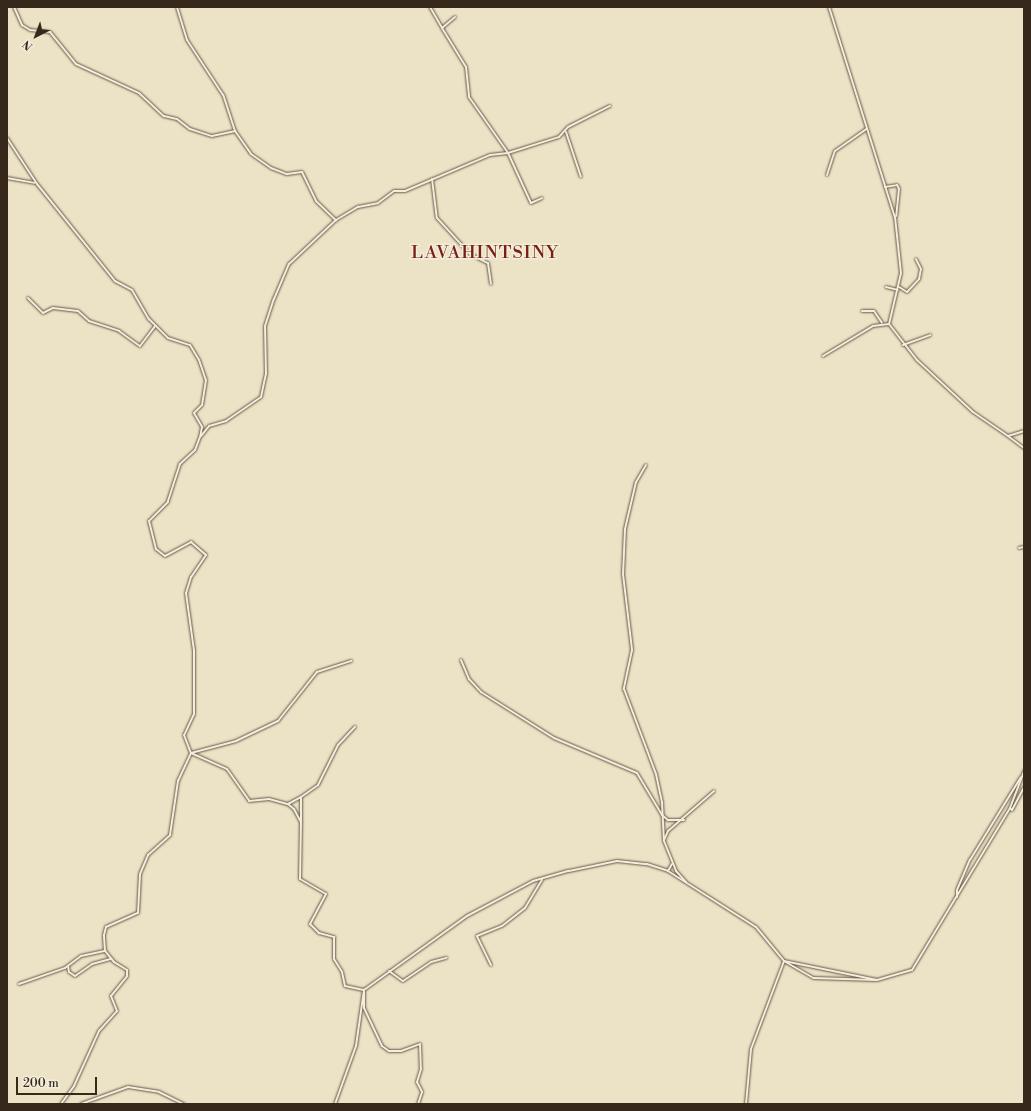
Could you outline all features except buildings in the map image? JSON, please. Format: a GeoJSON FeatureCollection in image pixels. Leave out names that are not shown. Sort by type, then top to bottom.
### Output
{"type":"FeatureCollection","features":[{"type":"Feature","properties":{"kind":"street"},"geometry":{"type":"LineString","coordinates":[[14,7],[22,25],[30,30],[50,32],[76,64],[139,93],[164,116],[177,119],[190,129],[212,136],[235,132]]}},
{"type":"Feature","properties":{"kind":"street"},"geometry":{"type":"LineString","coordinates":[[177,7],[187,40],[223,95],[235,132],[251,154],[271,168],[287,174],[302,172],[316,201],[336,220]]}},
{"type":"Feature","properties":{"kind":"street"},"geometry":{"type":"LineString","coordinates":[[430,7],[466,67],[469,97],[508,153],[531,203],[542,198]]}},
{"type":"Feature","properties":{"kind":"street"},"geometry":{"type":"LineString","coordinates":[[829,7],[885,187],[896,217],[900,245],[899,289],[889,324]]}},
{"type":"Feature","properties":{"kind":"street"},"geometry":{"type":"LineString","coordinates":[[442,28],[455,17]]}},
{"type":"Feature","properties":{"kind":"street"},"geometry":{"type":"LineString","coordinates":[[581,177],[566,132],[568,127],[610,106]]}},
{"type":"Feature","properties":{"kind":"street"},"geometry":{"type":"LineString","coordinates":[[827,175],[835,151],[867,129]]}},
{"type":"Feature","properties":{"kind":"street"},"geometry":{"type":"LineString","coordinates":[[200,437],[209,426],[226,421],[261,397],[266,374],[265,326],[274,299],[289,264],[336,220],[358,206],[378,203],[394,191],[406,191],[490,155],[508,153],[566,132]]}},
{"type":"Feature","properties":{"kind":"street"},"geometry":{"type":"LineString","coordinates":[[7,138],[36,184],[115,281],[139,299],[155,326],[170,340],[190,345],[199,360],[206,380],[202,405],[194,413],[202,427],[200,437],[195,450],[180,464],[168,502],[149,521],[156,550],[164,556],[191,542],[206,554],[186,593],[194,686],[194,714],[184,735],[191,753],[227,769],[249,801],[270,799],[288,804],[301,822]]}},
{"type":"Feature","properties":{"kind":"street"},"geometry":{"type":"LineString","coordinates":[[7,178],[36,184]]}},
{"type":"Feature","properties":{"kind":"street"},"geometry":{"type":"LineString","coordinates":[[432,179],[436,218],[470,254],[488,263],[491,284]]}},
{"type":"Feature","properties":{"kind":"street"},"geometry":{"type":"LineString","coordinates":[[885,187],[896,185],[899,189],[896,217]]}},
{"type":"Feature","properties":{"kind":"street"},"geometry":{"type":"LineString","coordinates":[[886,287],[907,292],[919,279],[921,269],[916,259]]}},
{"type":"Feature","properties":{"kind":"street"},"geometry":{"type":"LineString","coordinates":[[28,298],[43,313],[53,308],[78,311],[89,321],[119,331],[140,346],[155,326]]}},
{"type":"Feature","properties":{"kind":"street"},"geometry":{"type":"LineString","coordinates":[[862,311],[874,311],[882,323]]}},
{"type":"Feature","properties":{"kind":"street"},"geometry":{"type":"LineString","coordinates":[[823,356],[882,323],[889,324],[903,345],[973,412],[1024,448]]}},
{"type":"Feature","properties":{"kind":"street"},"geometry":{"type":"LineString","coordinates":[[903,345],[930,336]]}},
{"type":"Feature","properties":{"kind":"street"},"geometry":{"type":"LineString","coordinates":[[1008,436],[1024,431]]}},
{"type":"Feature","properties":{"kind":"street"},"geometry":{"type":"LineString","coordinates":[[646,465],[636,482],[625,529],[623,574],[632,650],[624,688],[656,774],[664,841],[671,861],[689,884]]}},
{"type":"Feature","properties":{"kind":"street"},"geometry":{"type":"LineString","coordinates":[[1019,548],[1024,547]]}},
{"type":"Feature","properties":{"kind":"street"},"geometry":{"type":"LineString","coordinates":[[461,660],[469,679],[481,692],[554,738],[637,773],[662,815],[668,820],[684,820]]}},
{"type":"Feature","properties":{"kind":"street"},"geometry":{"type":"LineString","coordinates":[[191,753],[236,741],[278,721],[317,672],[351,661]]}},
{"type":"Feature","properties":{"kind":"street"},"geometry":{"type":"LineString","coordinates":[[288,804],[318,785],[338,745],[355,727]]}},
{"type":"Feature","properties":{"kind":"street"},"geometry":{"type":"LineString","coordinates":[[61,1104],[74,1086],[99,1031],[117,1012],[111,996],[126,976],[127,970],[111,959],[105,951],[106,927],[138,913],[140,874],[148,855],[170,835],[178,781],[191,753]]}},
{"type":"Feature","properties":{"kind":"street"},"geometry":{"type":"LineString","coordinates":[[957,898],[956,890],[970,860],[1024,771]]}},
{"type":"Feature","properties":{"kind":"street"},"geometry":{"type":"LineString","coordinates":[[335,1104],[356,1046],[364,990],[467,916],[542,879],[617,861],[647,864],[668,871],[756,927],[784,960],[814,978],[877,980],[912,970],[957,898],[1010,808],[1022,774]]}},
{"type":"Feature","properties":{"kind":"street"},"geometry":{"type":"LineString","coordinates":[[1010,808],[1012,810],[1024,787]]}},
{"type":"Feature","properties":{"kind":"street"},"geometry":{"type":"LineString","coordinates":[[664,841],[668,832],[684,820],[714,791]]}},
{"type":"Feature","properties":{"kind":"street"},"geometry":{"type":"LineString","coordinates":[[301,797],[300,879],[326,894],[310,924],[319,934],[334,937],[334,959],[342,972],[345,986],[364,990]]}},
{"type":"Feature","properties":{"kind":"street"},"geometry":{"type":"LineString","coordinates":[[668,871],[671,861]]}},
{"type":"Feature","properties":{"kind":"street"},"geometry":{"type":"LineString","coordinates":[[491,965],[477,936],[502,926],[525,908],[542,879]]}},
{"type":"Feature","properties":{"kind":"street"},"geometry":{"type":"LineString","coordinates":[[19,984],[68,965],[81,956],[105,951]]}},
{"type":"Feature","properties":{"kind":"street"},"geometry":{"type":"LineString","coordinates":[[389,971],[403,981],[431,962],[446,958]]}},
{"type":"Feature","properties":{"kind":"street"},"geometry":{"type":"LineString","coordinates":[[68,965],[69,972],[75,976],[92,964],[111,959]]}},
{"type":"Feature","properties":{"kind":"street"},"geometry":{"type":"LineString","coordinates":[[784,960],[877,980]]}},
{"type":"Feature","properties":{"kind":"street"},"geometry":{"type":"LineString","coordinates":[[746,1104],[751,1049],[784,960]]}},
{"type":"Feature","properties":{"kind":"street"},"geometry":{"type":"LineString","coordinates":[[364,990],[364,1008],[382,1046],[388,1051],[401,1051],[420,1044],[421,1069],[417,1082],[422,1092],[418,1104]]}},
{"type":"Feature","properties":{"kind":"street"},"geometry":{"type":"LineString","coordinates":[[81,1104],[128,1087],[142,1087],[184,1104]]}},
{"type":"Feature","properties":{"kind":"district","name":"LAVAHINTSINY"},"geometry":{"type":"Point","coordinates":[485,253]}}]}
